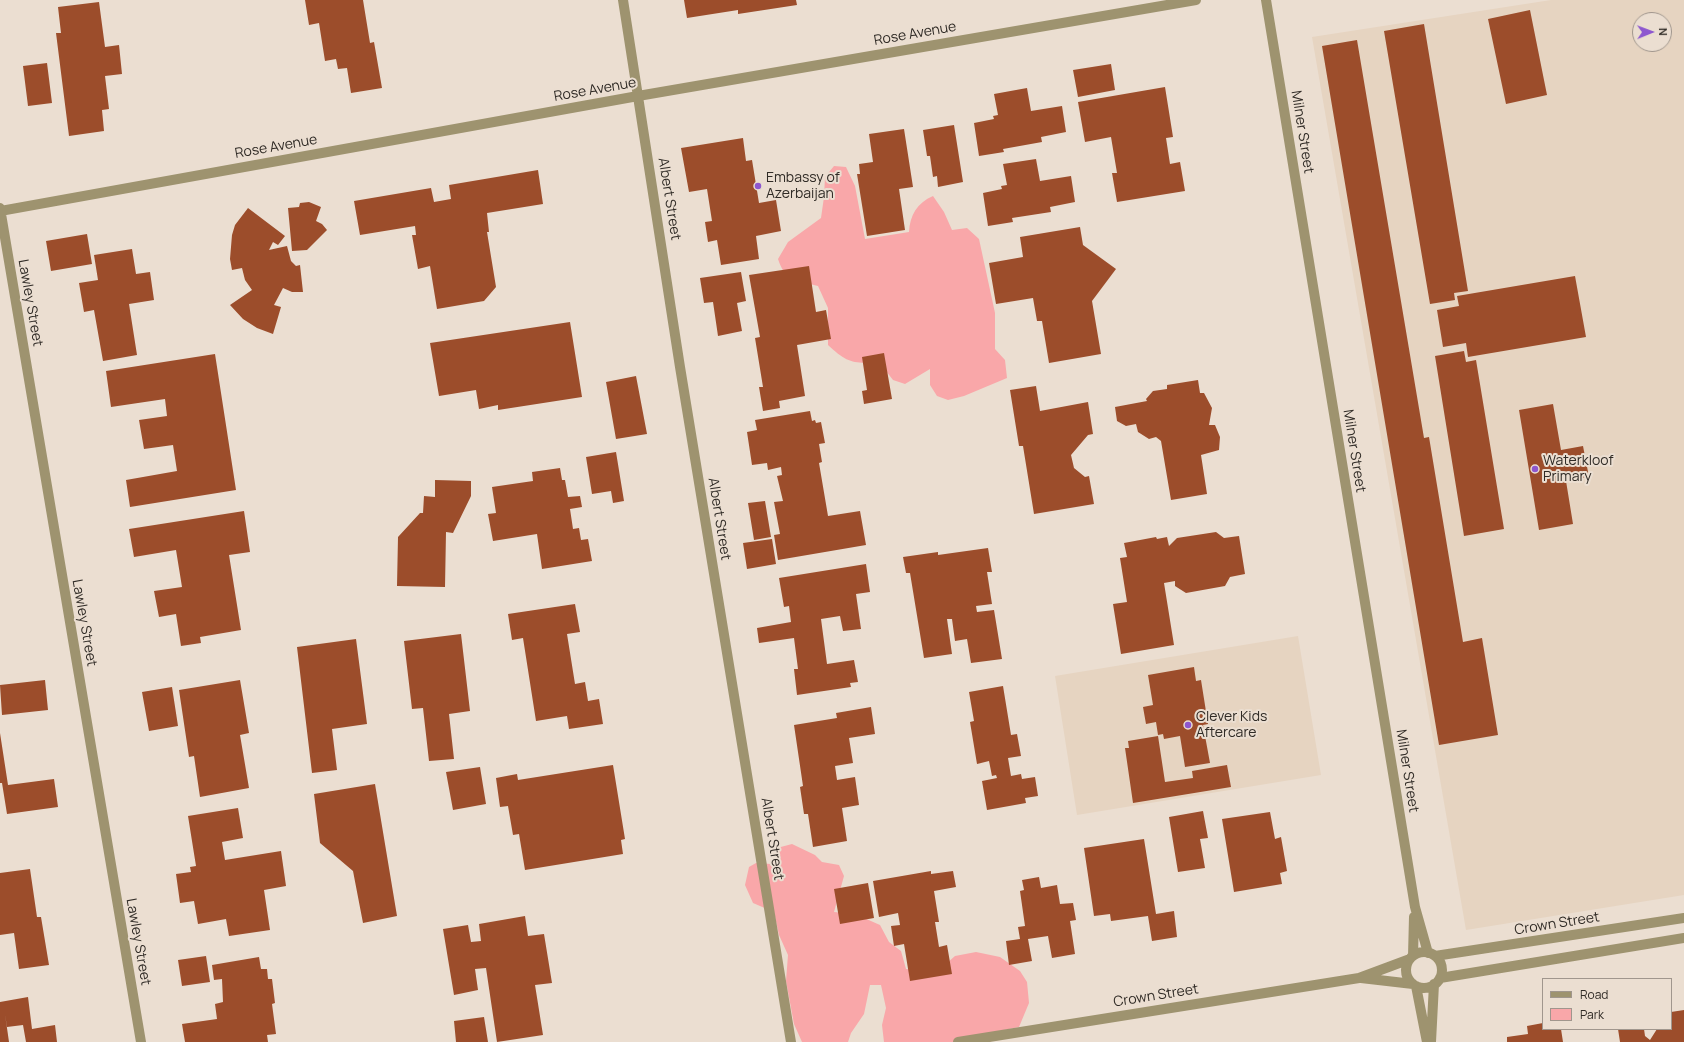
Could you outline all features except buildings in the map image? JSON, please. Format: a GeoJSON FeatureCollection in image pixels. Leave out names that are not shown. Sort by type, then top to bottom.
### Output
{"type":"FeatureCollection","features":[{"type":"Feature","properties":{"kind":"street","name":"Albert Street"},"geometry":{"type":"LineString","coordinates":[[623,0],[680,367],[791,1042]]}},
{"type":"Feature","properties":{"kind":"street","name":"Rose Avenue"},"geometry":{"type":"LineString","coordinates":[[0,211],[638,96],[1196,0]]}},
{"type":"Feature","properties":{"kind":"street","name":"Milner Street"},"geometry":{"type":"LineString","coordinates":[[1266,0],[1415,907],[1431,955]]}},
{"type":"Feature","properties":{"kind":"street","name":"Lawley Street"},"geometry":{"type":"LineString","coordinates":[[0,208],[141,1042]]}},
{"type":"Feature","properties":{"kind":"street","name":"Milner Street"},"geometry":{"type":"LineString","coordinates":[[1411,958],[1415,907]]}},
{"type":"Feature","properties":{"kind":"street","name":"Crown Street"},"geometry":{"type":"LineString","coordinates":[[1431,955],[1684,918]]}},
{"type":"Feature","properties":{"kind":"street"},"geometry":{"type":"LineString","coordinates":[[1414,985],[1427,988],[1437,981],[1684,938]]}},
{"type":"Feature","properties":{"kind":"street"},"geometry":{"type":"LineString","coordinates":[[1427,1042],[1414,985],[1406,974],[1407,966],[1411,958],[1420,953],[1431,955],[1441,966],[1437,981],[1431,1042]]}},
{"type":"Feature","properties":{"kind":"street","name":"Crown Street"},"geometry":{"type":"LineString","coordinates":[[958,1042],[1359,978],[1411,958]]}},
{"type":"Feature","properties":{"kind":"street","name":"Crown Street"},"geometry":{"type":"LineString","coordinates":[[1359,978],[1414,985]]}},
{"type":"Feature","properties":{"kind":"shaded area","name":"Waterkloof Primary"},"geometry":{"type":"Polygon","coordinates":[[[1551,0],[1684,0],[1684,895],[1466,930],[1312,37],[1551,0]]]}},
{"type":"Feature","properties":{"kind":"shaded area","name":"Clever Kids Aftercare"},"geometry":{"type":"Polygon","coordinates":[[[1298,636],[1321,775],[1077,815],[1055,676],[1298,636]]]}},
{"type":"Feature","properties":{"kind":"green space"},"geometry":{"type":"Polygon","coordinates":[[[834,166],[846,167],[855,186],[865,239],[909,232],[911,220],[915,210],[923,202],[933,196],[944,212],[952,230],[967,228],[979,239],[995,313],[995,349],[1005,360],[1007,378],[964,396],[948,400],[937,396],[930,385],[930,369],[905,384],[893,380],[879,362],[863,363],[851,361],[840,356],[828,345],[828,308],[818,286],[788,277],[781,267],[778,259],[788,242],[821,218],[825,177],[834,166]]]}},
{"type":"Feature","properties":{"kind":"green space"},"geometry":{"type":"Polygon","coordinates":[[[792,844],[815,855],[822,862],[839,865],[844,876],[834,912],[855,914],[880,925],[889,942],[901,951],[906,969],[938,971],[955,956],[976,952],[1000,957],[1020,971],[1027,982],[1029,1003],[1019,1027],[999,1031],[990,1042],[884,1042],[882,1025],[886,1008],[881,985],[870,985],[864,1014],[851,1033],[848,1042],[802,1042],[794,1024],[786,981],[788,955],[779,935],[774,912],[753,903],[745,885],[749,867],[756,863],[771,864],[777,848],[792,844]]]}},
{"type":"Feature","properties":{"kind":"place","name":"Embassy of Azerbaijan"},"geometry":{"type":"Point","coordinates":[758,186]}},
{"type":"Feature","properties":{"kind":"place","name":"Waterkloof Primary"},"geometry":{"type":"Point","coordinates":[1535,469]}},
{"type":"Feature","properties":{"kind":"place","name":"Clever Kids Aftercare"},"geometry":{"type":"Point","coordinates":[1188,725]}}]}
